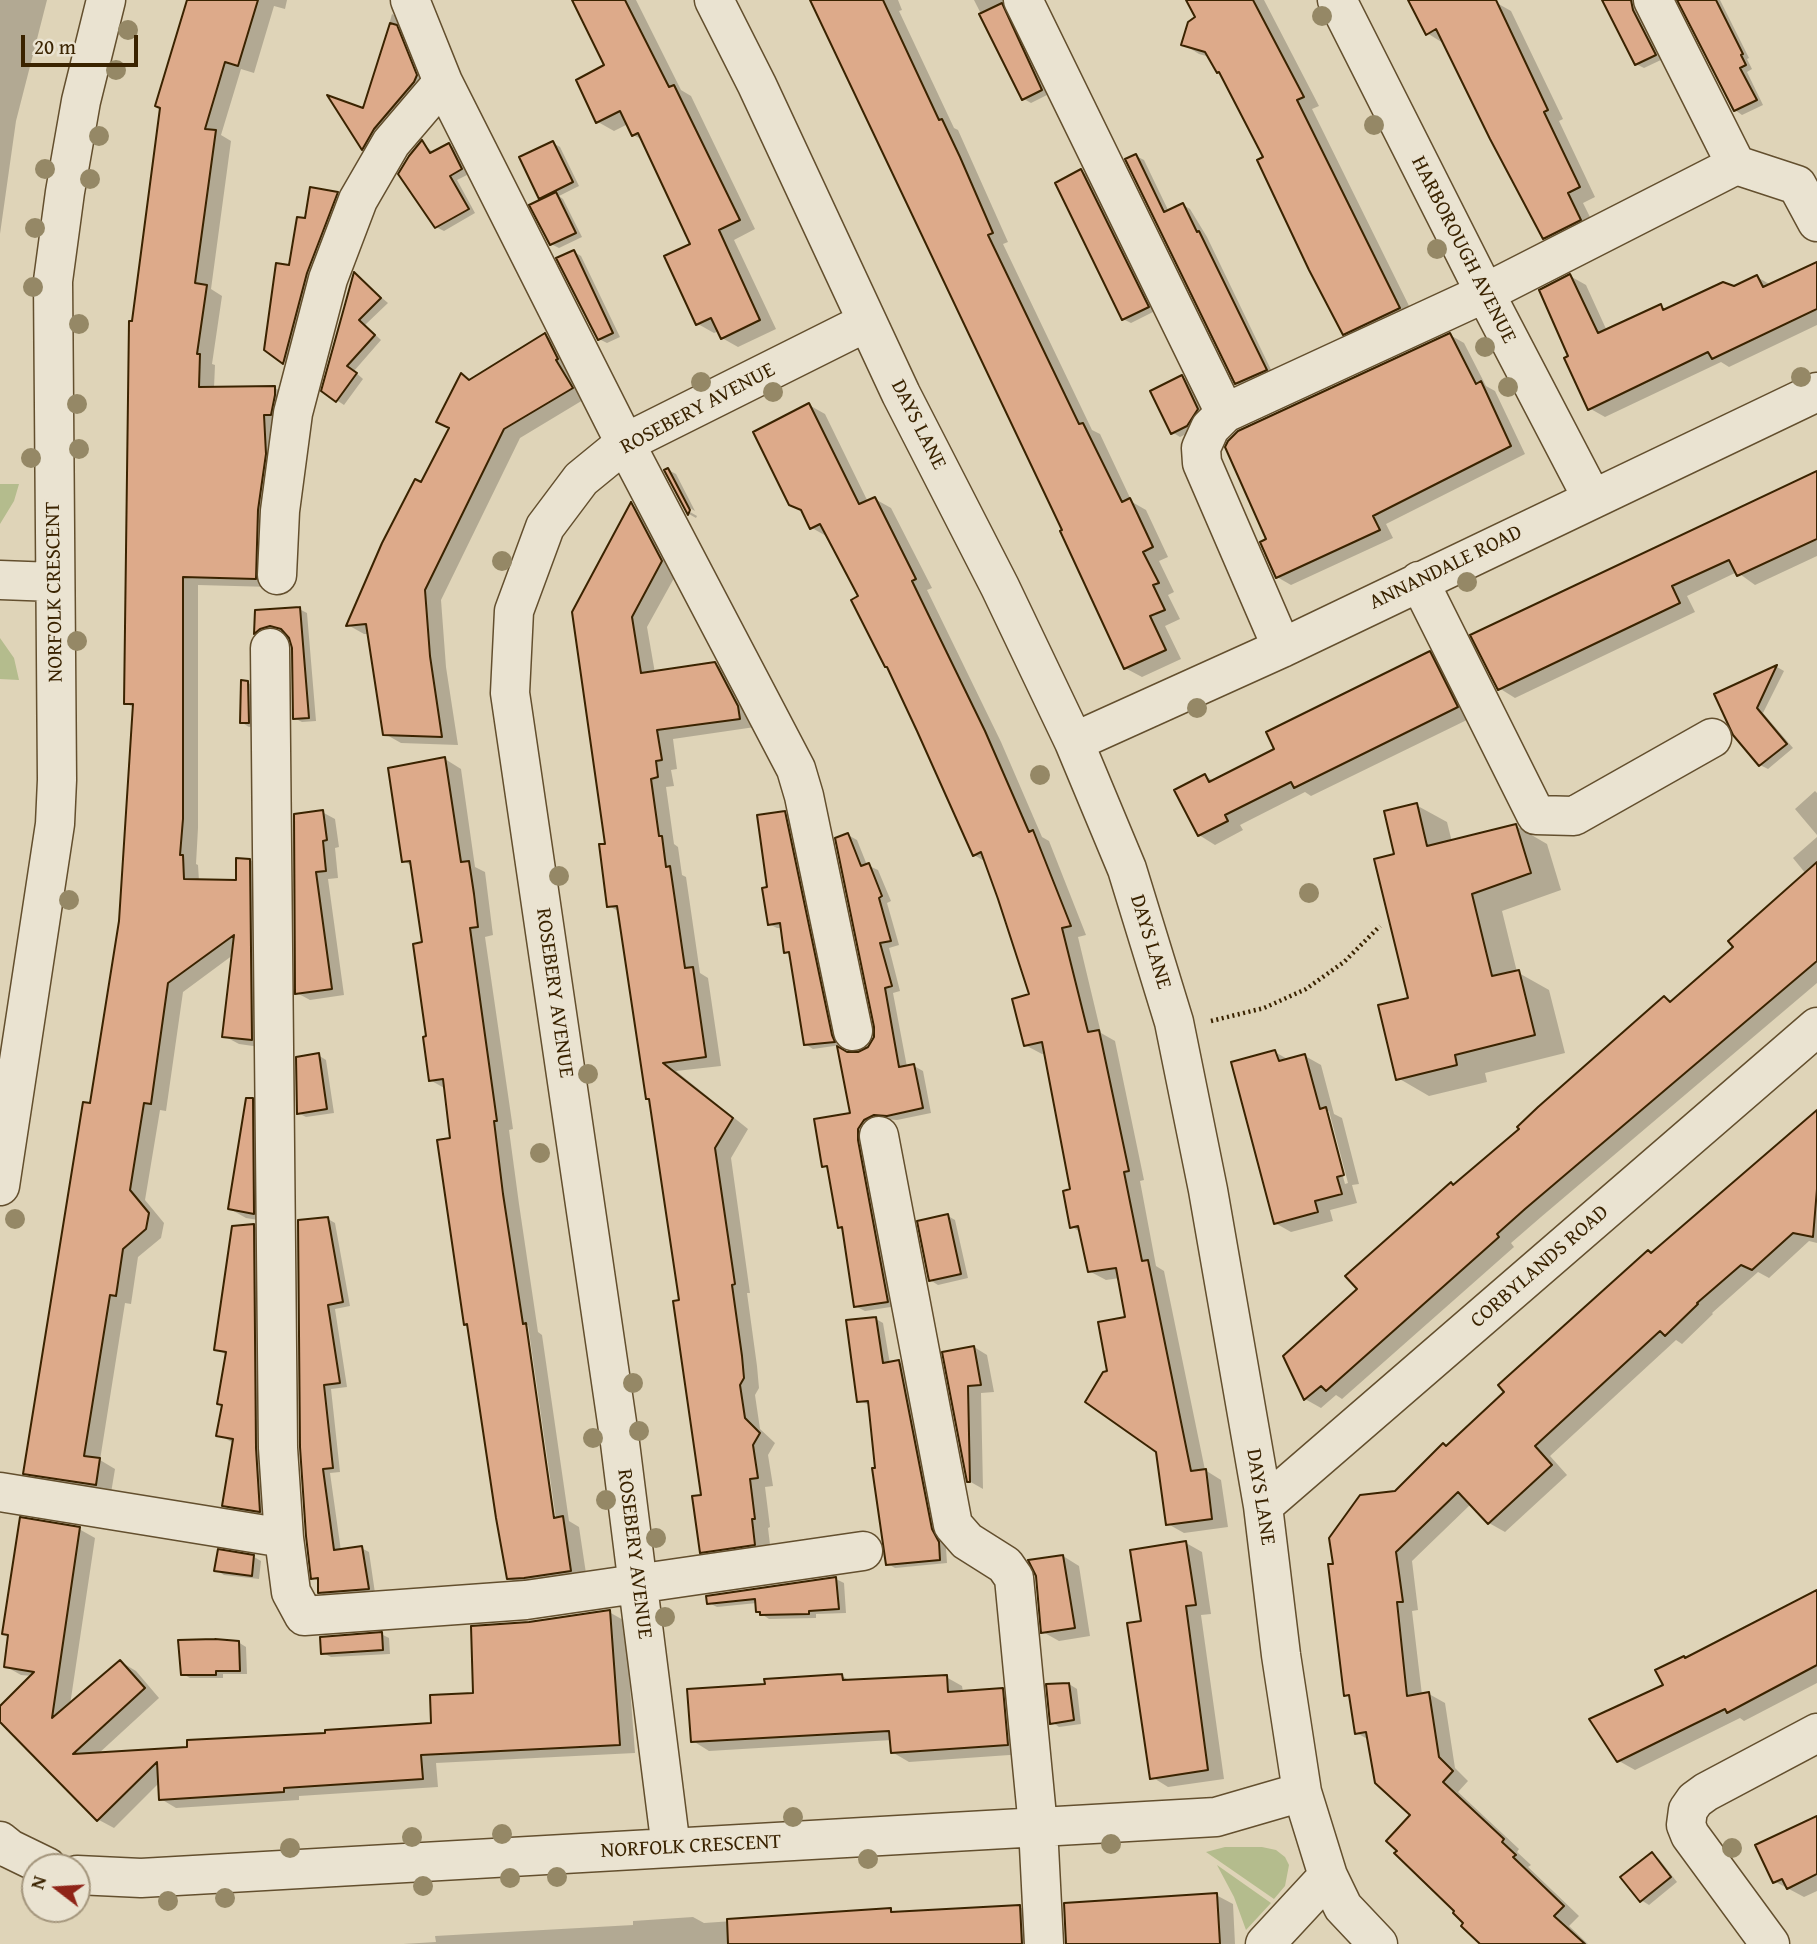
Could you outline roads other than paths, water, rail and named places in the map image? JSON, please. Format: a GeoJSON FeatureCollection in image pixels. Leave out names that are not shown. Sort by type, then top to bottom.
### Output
{"type":"FeatureCollection","features":[{"type":"Feature","properties":{"kind":"street","name":"NORFOLK CRESCENT"},"geometry":{"type":"LineString","coordinates":[[0,1186],[55,824],[57,780],[53,281],[81,101],[106,0]]}},
{"type":"Feature","properties":{"kind":"street"},"geometry":{"type":"LineString","coordinates":[[410,0],[443,82],[625,443],[796,769],[853,1031]]}},
{"type":"Feature","properties":{"kind":"street","name":"DAYS LANE"},"geometry":{"type":"LineString","coordinates":[[714,0],[757,85],[901,394],[1000,587],[1074,743],[1127,869],[1175,1028],[1208,1189],[1263,1506],[1281,1655],[1302,1792],[1328,1877],[1343,1908],[1378,1944]]}},
{"type":"Feature","properties":{"kind":"street"},"geometry":{"type":"LineString","coordinates":[[1023,0],[1225,413]]}},
{"type":"Feature","properties":{"kind":"street","name":"HARBOROUGH AVENUE"},"geometry":{"type":"LineString","coordinates":[[1337,0],[1592,498]]}},
{"type":"Feature","properties":{"kind":"street"},"geometry":{"type":"LineString","coordinates":[[1653,0],[1736,165],[1797,185],[1817,222]]}},
{"type":"Feature","properties":{"kind":"street"},"geometry":{"type":"LineString","coordinates":[[277,576],[280,511],[293,413],[328,279],[358,200],[391,143],[443,82]]}},
{"type":"Feature","properties":{"kind":"street"},"geometry":{"type":"LineString","coordinates":[[1282,648],[1202,463],[1201,448],[1210,428],[1225,413],[1485,293],[1736,165]]}},
{"type":"Feature","properties":{"kind":"street","name":"ROSEBERY AVENUE"},"geometry":{"type":"LineString","coordinates":[[671,1848],[639,1583],[510,693],[514,611],[545,527],[581,479],[625,443],[867,322]]}},
{"type":"Feature","properties":{"kind":"street","name":"ANNANDALE ROAD"},"geometry":{"type":"LineString","coordinates":[[1074,743],[1282,648],[1817,392]]}},
{"type":"Feature","properties":{"kind":"street"},"geometry":{"type":"LineString","coordinates":[[0,580],[54,582]]}},
{"type":"Feature","properties":{"kind":"street"},"geometry":{"type":"LineString","coordinates":[[1419,581],[1536,815],[1574,816],[1712,738]]}},
{"type":"Feature","properties":{"kind":"street"},"geometry":{"type":"LineString","coordinates":[[270,648],[278,1448],[284,1538],[291,1592],[304,1616],[526,1600],[863,1551]]}},
{"type":"Feature","properties":{"kind":"street","name":"CORBYLANDS ROAD"},"geometry":{"type":"LineString","coordinates":[[1263,1506],[1817,1027]]}},
{"type":"Feature","properties":{"kind":"street"},"geometry":{"type":"LineString","coordinates":[[879,1136],[953,1525],[967,1541],[1005,1565],[1014,1578],[1038,1827],[1044,1944]]}},
{"type":"Feature","properties":{"kind":"street"},"geometry":{"type":"LineString","coordinates":[[0,1492],[284,1538]]}},
{"type":"Feature","properties":{"kind":"street"},"geometry":{"type":"LineString","coordinates":[[1770,1944],[1690,1835],[1686,1825],[1688,1810],[1695,1800],[1706,1792],[1817,1733]]}},
{"type":"Feature","properties":{"kind":"street","name":"NORFOLK CRESCENT"},"geometry":{"type":"LineString","coordinates":[[91,1876],[141,1878],[1216,1817],[1302,1792]]}},
{"type":"Feature","properties":{"kind":"street"},"geometry":{"type":"LineString","coordinates":[[0,1841],[21,1854]]}},
{"type":"Feature","properties":{"kind":"street"},"geometry":{"type":"LineString","coordinates":[[1265,1944],[1328,1877]]}}]}
